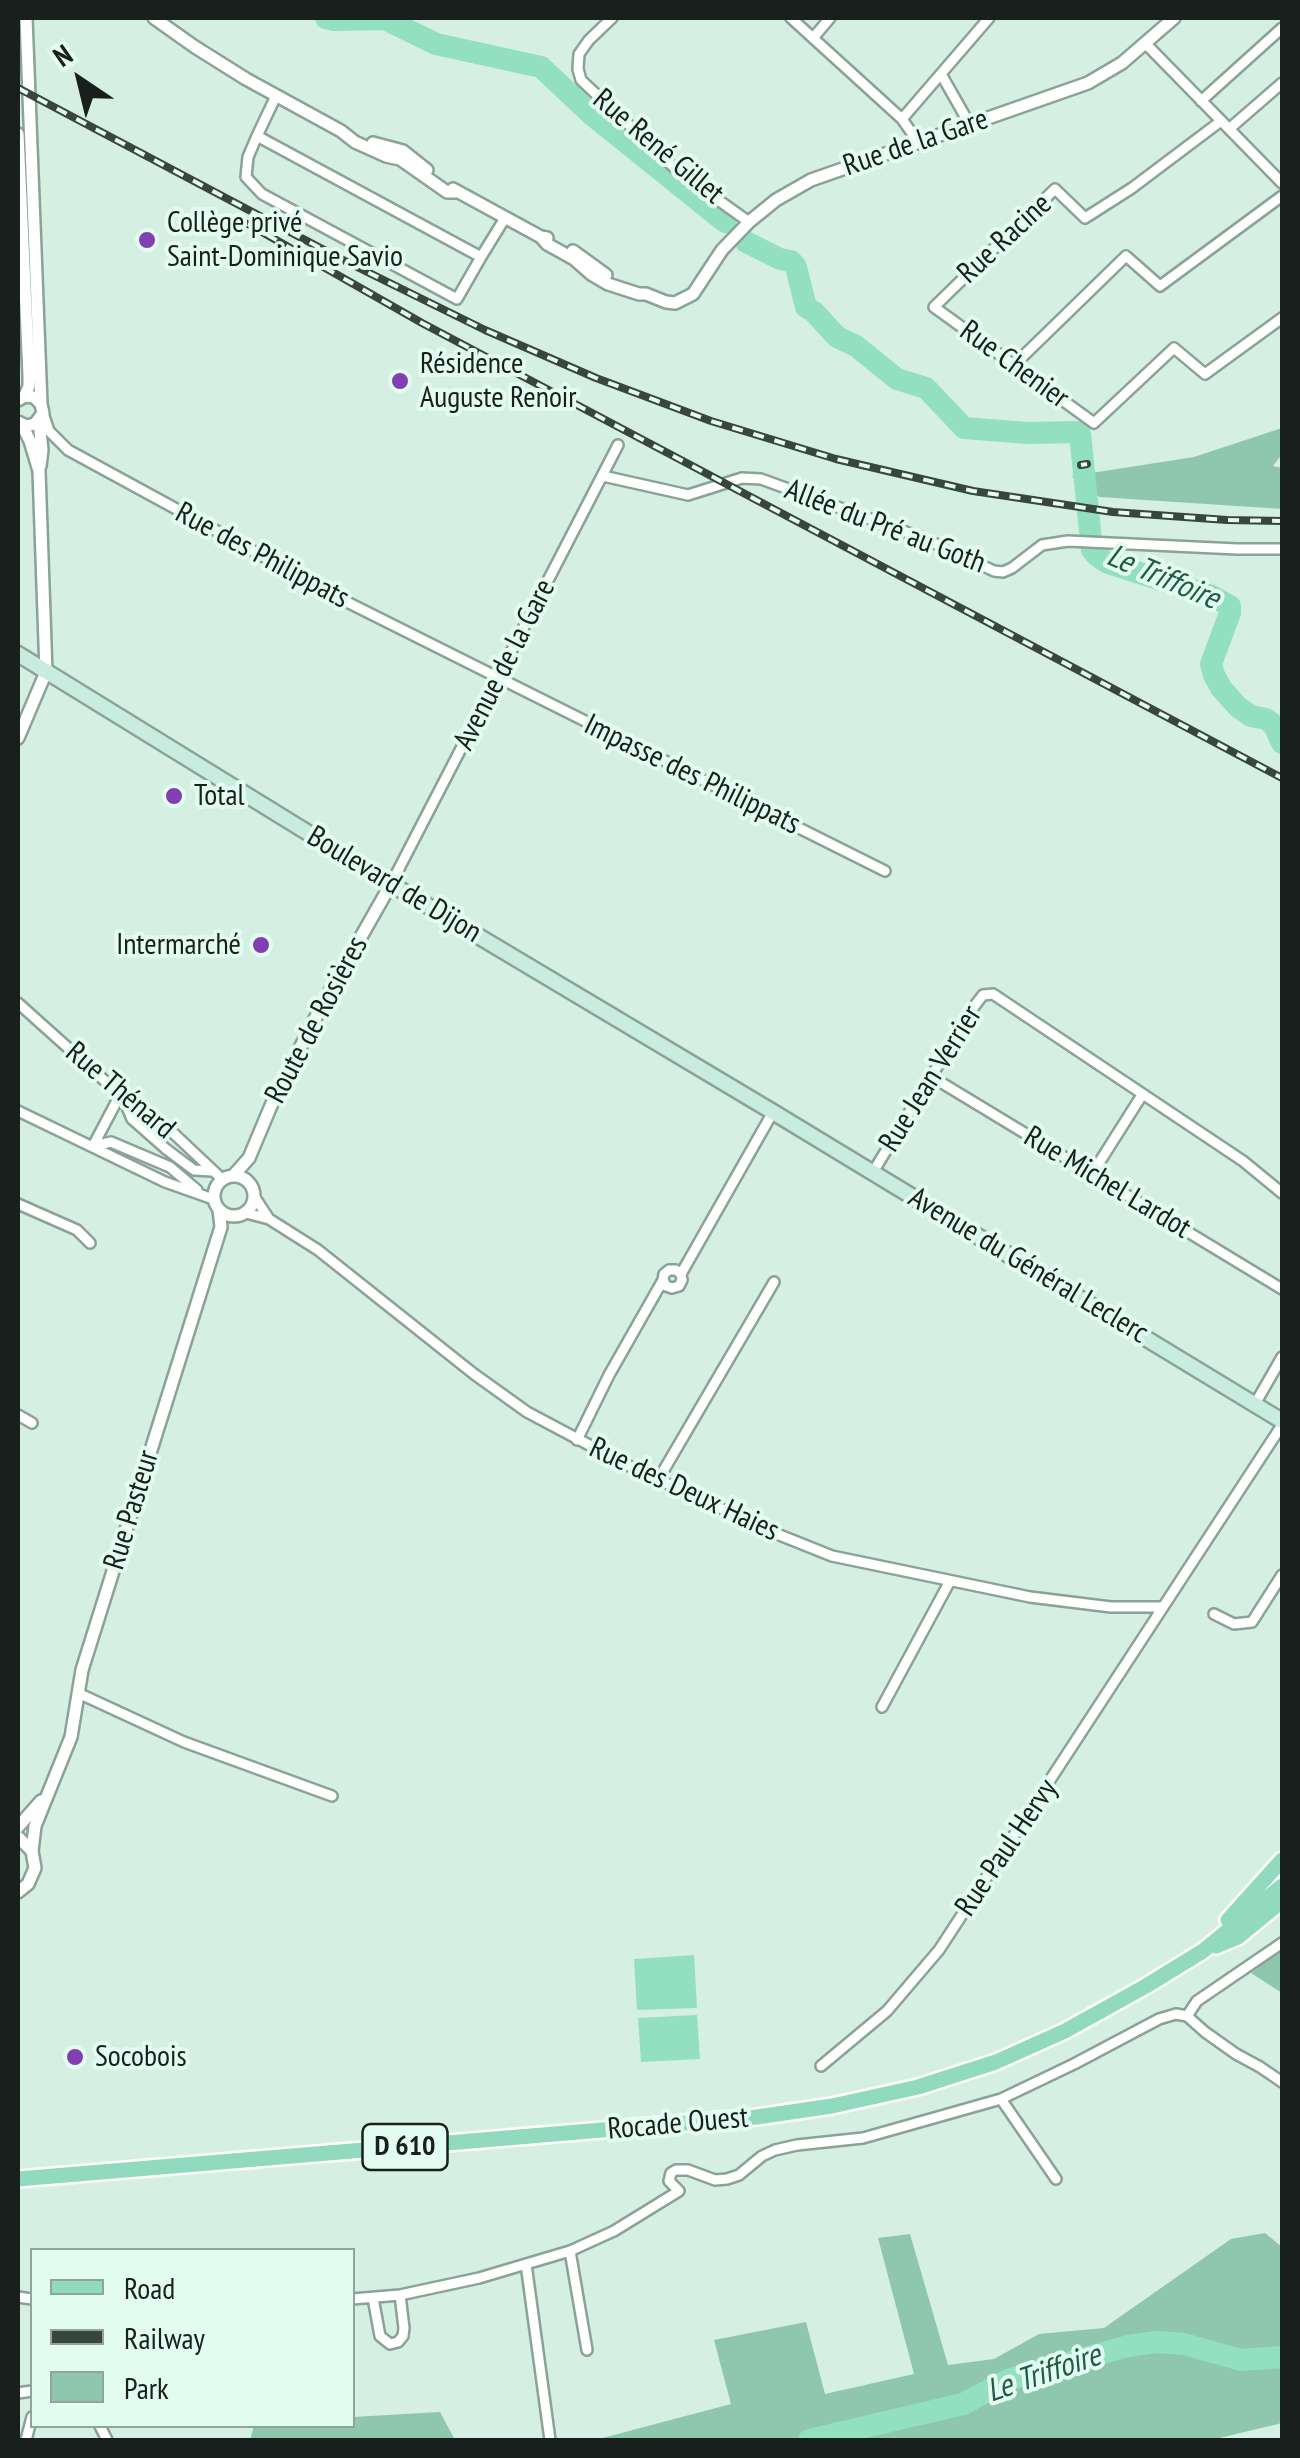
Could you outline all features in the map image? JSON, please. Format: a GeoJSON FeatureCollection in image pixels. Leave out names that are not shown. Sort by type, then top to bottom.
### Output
{"type":"FeatureCollection","features":[{"type":"Feature","properties":{"kind":"main road","name":"Boulevard de Dijon"},"geometry":{"type":"LineString","coordinates":[[18,654],[391,884],[773,1112]]}},
{"type":"Feature","properties":{"kind":"main road","name":"Avenue du Général Leclerc"},"geometry":{"type":"LineString","coordinates":[[773,1112],[1282,1423]]}},
{"type":"Feature","properties":{"kind":"main road"},"geometry":{"type":"LineString","coordinates":[[1146,1986],[1218,1931],[1282,1860]]}},
{"type":"Feature","properties":{"kind":"main road","name":"Rocade Ouest"},"geometry":{"type":"LineString","coordinates":[[18,2179],[793,2113],[918,2087],[996,2062],[1066,2031],[1203,1951],[1282,1886]]}},
{"type":"Feature","properties":{"kind":"main road"},"geometry":{"type":"LineString","coordinates":[[1203,1951],[1238,1937],[1282,1901]]}},
{"type":"Feature","properties":{"kind":"street"},"geometry":{"type":"LineString","coordinates":[[18,738],[46,672],[26,18]]}},
{"type":"Feature","properties":{"kind":"street"},"geometry":{"type":"LineString","coordinates":[[154,18],[195,47],[341,130],[355,142],[400,159],[446,192],[456,192],[505,218],[456,299],[262,194],[251,184],[245,168],[276,96]]}},
{"type":"Feature","properties":{"kind":"street","name":"Rue René Gillet"},"geometry":{"type":"LineString","coordinates":[[612,18],[580,54],[580,80],[679,172],[750,222]]}},
{"type":"Feature","properties":{"kind":"street"},"geometry":{"type":"LineString","coordinates":[[790,18],[902,119],[918,142]]}},
{"type":"Feature","properties":{"kind":"street"},"geometry":{"type":"LineString","coordinates":[[812,38],[830,18]]}},
{"type":"Feature","properties":{"kind":"street"},"geometry":{"type":"LineString","coordinates":[[902,119],[989,18]]}},
{"type":"Feature","properties":{"kind":"street","name":"Rue de la Gare"},"geometry":{"type":"LineString","coordinates":[[505,218],[551,239],[607,276],[623,279],[666,302],[682,300],[693,294],[722,250],[750,222],[776,200],[810,180],[1099,78],[1174,18]]}},
{"type":"Feature","properties":{"kind":"street"},"geometry":{"type":"LineString","coordinates":[[1201,101],[1282,28]]}},
{"type":"Feature","properties":{"kind":"street"},"geometry":{"type":"LineString","coordinates":[[1145,43],[1282,183]]}},
{"type":"Feature","properties":{"kind":"street"},"geometry":{"type":"LineString","coordinates":[[942,74],[970,125]]}},
{"type":"Feature","properties":{"kind":"street"},"geometry":{"type":"LineString","coordinates":[[1230,130],[1282,83]]}},
{"type":"Feature","properties":{"kind":"street","name":"Rue Racine"},"geometry":{"type":"LineString","coordinates":[[934,307],[1055,189],[1085,218],[1221,121]]}},
{"type":"Feature","properties":{"kind":"street"},"geometry":{"type":"LineString","coordinates":[[18,134],[29,382],[21,398]]}},
{"type":"Feature","properties":{"kind":"street"},"geometry":{"type":"LineString","coordinates":[[258,136],[481,256]]}},
{"type":"Feature","properties":{"kind":"street"},"geometry":{"type":"LineString","coordinates":[[1014,365],[1126,256],[1160,286],[1282,196]]}},
{"type":"Feature","properties":{"kind":"street","name":"Rue Chenier"},"geometry":{"type":"LineString","coordinates":[[934,307],[1094,423],[1174,348],[1205,374],[1282,318]]}},
{"type":"Feature","properties":{"kind":"street"},"geometry":{"type":"LineString","coordinates":[[21,398],[34,397],[41,413]]}},
{"type":"Feature","properties":{"kind":"street"},"geometry":{"type":"LineString","coordinates":[[19,424],[31,426],[41,413]]}},
{"type":"Feature","properties":{"kind":"street","name":"Rue des Philippats"},"geometry":{"type":"LineString","coordinates":[[41,413],[49,431],[68,450],[346,602],[499,679]]}},
{"type":"Feature","properties":{"kind":"street"},"geometry":{"type":"LineString","coordinates":[[19,424],[40,466]]}},
{"type":"Feature","properties":{"kind":"street","name":"Avenue de la Gare"},"geometry":{"type":"LineString","coordinates":[[391,884],[618,446]]}},
{"type":"Feature","properties":{"kind":"street"},"geometry":{"type":"LineString","coordinates":[[40,466],[44,453],[68,450]]}},
{"type":"Feature","properties":{"kind":"street","name":"Allée du Pré au Goth"},"geometry":{"type":"LineString","coordinates":[[603,476],[688,495],[742,478],[761,479],[1003,572],[1042,545],[1068,541],[1282,549]]}},
{"type":"Feature","properties":{"kind":"street","name":"Impasse des Philippats"},"geometry":{"type":"LineString","coordinates":[[499,679],[885,870]]}},
{"type":"Feature","properties":{"kind":"street","name":"Route de Rosières"},"geometry":{"type":"LineString","coordinates":[[252,1190],[249,1158],[273,1101],[391,884]]}},
{"type":"Feature","properties":{"kind":"street","name":"Rue Jean Verrier"},"geometry":{"type":"LineString","coordinates":[[873,1172],[973,1008],[983,995],[993,994],[1244,1161],[1282,1193]]}},
{"type":"Feature","properties":{"kind":"street","name":"Rue Thénard"},"geometry":{"type":"LineString","coordinates":[[18,1003],[104,1081],[223,1176]]}},
{"type":"Feature","properties":{"kind":"street","name":"Rue Michel Lardot"},"geometry":{"type":"LineString","coordinates":[[932,1078],[1282,1289]]}},
{"type":"Feature","properties":{"kind":"street"},"geometry":{"type":"LineString","coordinates":[[93,1146],[121,1092]]}},
{"type":"Feature","properties":{"kind":"street"},"geometry":{"type":"LineString","coordinates":[[18,1111],[93,1146],[111,1142],[170,1167],[226,1215],[240,1215],[252,1206],[252,1190],[242,1178],[194,1170],[132,1118],[121,1092]]}},
{"type":"Feature","properties":{"kind":"street"},"geometry":{"type":"LineString","coordinates":[[1092,1174],[1142,1095]]}},
{"type":"Feature","properties":{"kind":"street"},"geometry":{"type":"LineString","coordinates":[[576,1440],[664,1274],[676,1270],[681,1274],[773,1112]]}},
{"type":"Feature","properties":{"kind":"street","name":"Route de Rosières"},"geometry":{"type":"LineString","coordinates":[[223,1176],[249,1158]]}},
{"type":"Feature","properties":{"kind":"street"},"geometry":{"type":"LineString","coordinates":[[211,1201],[223,1176]]}},
{"type":"Feature","properties":{"kind":"street","name":"Rue des Deux Haies"},"geometry":{"type":"LineString","coordinates":[[252,1190],[270,1219]]}},
{"type":"Feature","properties":{"kind":"street","name":"Rue Pasteur"},"geometry":{"type":"LineString","coordinates":[[211,1201],[222,1228]]}},
{"type":"Feature","properties":{"kind":"street"},"geometry":{"type":"LineString","coordinates":[[18,1204],[77,1230],[90,1243]]}},
{"type":"Feature","properties":{"kind":"street","name":"Rue Pasteur"},"geometry":{"type":"LineString","coordinates":[[19,1891],[36,1868],[32,1850],[35,1826],[71,1737],[82,1670],[222,1228],[240,1215]]}},
{"type":"Feature","properties":{"kind":"street","name":"Rue des Deux Haies"},"geometry":{"type":"LineString","coordinates":[[240,1215],[270,1219],[318,1250],[527,1412],[576,1440],[772,1532],[832,1556],[950,1581],[1046,1599],[1163,1607]]}},
{"type":"Feature","properties":{"kind":"street"},"geometry":{"type":"LineString","coordinates":[[658,1480],[774,1282]]}},
{"type":"Feature","properties":{"kind":"street"},"geometry":{"type":"LineString","coordinates":[[1255,1404],[1282,1357]]}},
{"type":"Feature","properties":{"kind":"street"},"geometry":{"type":"LineString","coordinates":[[18,1415],[32,1423]]}},
{"type":"Feature","properties":{"kind":"street","name":"Rue Paul Hervy"},"geometry":{"type":"LineString","coordinates":[[821,2066],[886,2012],[939,1950],[1282,1423]]}},
{"type":"Feature","properties":{"kind":"street"},"geometry":{"type":"LineString","coordinates":[[1214,1614],[1234,1624],[1252,1622],[1282,1574]]}},
{"type":"Feature","properties":{"kind":"street"},"geometry":{"type":"LineString","coordinates":[[882,1706],[950,1581]]}},
{"type":"Feature","properties":{"kind":"street"},"geometry":{"type":"LineString","coordinates":[[78,1693],[184,1742],[332,1796]]}},
{"type":"Feature","properties":{"kind":"street","name":"Rue Pasteur"},"geometry":{"type":"LineString","coordinates":[[18,1827],[47,1794]]}},
{"type":"Feature","properties":{"kind":"street"},"geometry":{"type":"LineString","coordinates":[[18,1838],[32,1850]]}},
{"type":"Feature","properties":{"kind":"street"},"geometry":{"type":"LineString","coordinates":[[18,1904],[19,1891]]}},
{"type":"Feature","properties":{"kind":"street"},"geometry":{"type":"LineString","coordinates":[[1187,2016],[1197,2001],[1282,1943]]}},
{"type":"Feature","properties":{"kind":"street"},"geometry":{"type":"LineString","coordinates":[[355,2300],[400,2295],[480,2278],[570,2251],[614,2232],[678,2192],[669,2180],[670,2173],[676,2170],[715,2180],[727,2179],[775,2150],[863,2138],[1000,2099],[1176,2014],[1187,2016],[1236,2054],[1282,2082]]}},
{"type":"Feature","properties":{"kind":"street"},"geometry":{"type":"LineString","coordinates":[[1000,2099],[1056,2179]]}},
{"type":"Feature","properties":{"kind":"street"},"geometry":{"type":"LineString","coordinates":[[570,2251],[588,2350]]}},
{"type":"Feature","properties":{"kind":"street"},"geometry":{"type":"LineString","coordinates":[[526,2264],[550,2440]]}},
{"type":"Feature","properties":{"kind":"street"},"geometry":{"type":"LineString","coordinates":[[373,2298],[380,2336],[390,2344],[403,2336],[400,2295]]}},
{"type":"Feature","properties":{"kind":"green space"},"geometry":{"type":"Polygon","coordinates":[[[1282,428],[1282,454],[1273,466],[1282,468],[1282,509],[1100,497],[1087,492],[1072,476],[1194,457],[1282,428]]]}},
{"type":"Feature","properties":{"kind":"green space"},"geometry":{"type":"Polygon","coordinates":[[[1282,1949],[1282,1993],[1251,1973],[1282,1949]]]}},
{"type":"Feature","properties":{"kind":"green space"},"geometry":{"type":"Polygon","coordinates":[[[1265,2233],[1282,2247],[1282,2423],[1211,2440],[595,2440],[731,2404],[714,2340],[806,2322],[825,2394],[914,2374],[878,2238],[910,2234],[948,2365],[994,2359],[1039,2334],[1104,2328],[1231,2239],[1265,2233]]]}},
{"type":"Feature","properties":{"kind":"green space"},"geometry":{"type":"Polygon","coordinates":[[[440,2412],[455,2440],[250,2440],[253,2428],[355,2428],[355,2417],[440,2412]]]}},
{"type":"Feature","properties":{"kind":"shaded area"},"geometry":{"type":"Polygon","coordinates":[[[694,1955],[697,2008],[637,2010],[634,1959],[694,1955]]]}},
{"type":"Feature","properties":{"kind":"shaded area"},"geometry":{"type":"Polygon","coordinates":[[[697,2015],[700,2059],[641,2062],[638,2018],[697,2015]]]}},
{"type":"Feature","properties":{"kind":"waterway","name":"Le Triffoire"},"geometry":{"type":"LineString","coordinates":[[326,18],[385,19],[436,44],[541,67],[592,115],[725,222]]}},
{"type":"Feature","properties":{"kind":"waterway","name":"Le Triffoire"},"geometry":{"type":"LineString","coordinates":[[746,242],[791,261],[806,307],[837,337],[856,346],[897,379],[926,388],[964,428],[1078,432],[1092,550],[1108,563],[1212,596],[1230,606],[1211,664],[1214,675],[1238,707],[1274,725],[1282,743]]}},
{"type":"Feature","properties":{"kind":"waterway","name":"Le Triffoire"},"geometry":{"type":"LineString","coordinates":[[809,2440],[963,2404],[1010,2379],[1128,2346],[1157,2342],[1184,2344],[1241,2360],[1282,2357]]}},
{"type":"Feature","properties":{"kind":"railway"},"geometry":{"type":"LineString","coordinates":[[18,88],[345,261],[485,330],[596,378],[711,421],[836,459],[973,491],[1113,512],[1282,521]]}},
{"type":"Feature","properties":{"kind":"railway"},"geometry":{"type":"LineString","coordinates":[[248,224],[422,323],[1282,778]]}},
{"type":"Feature","properties":{"kind":"railway"},"geometry":{"type":"LineString","coordinates":[[1081,465],[1087,464]]}},
{"type":"Feature","properties":{"kind":"place","name":"Collège privé Saint-Dominique Savio"},"geometry":{"type":"Point","coordinates":[147,240]}},
{"type":"Feature","properties":{"kind":"place","name":"Résidence Auguste Renoir"},"geometry":{"type":"Point","coordinates":[400,381]}},
{"type":"Feature","properties":{"kind":"place","name":"Total"},"geometry":{"type":"Point","coordinates":[174,796]}},
{"type":"Feature","properties":{"kind":"place","name":"Intermarché"},"geometry":{"type":"Point","coordinates":[261,945]}},
{"type":"Feature","properties":{"kind":"place","name":"Socobois"},"geometry":{"type":"Point","coordinates":[75,2057]}}]}
